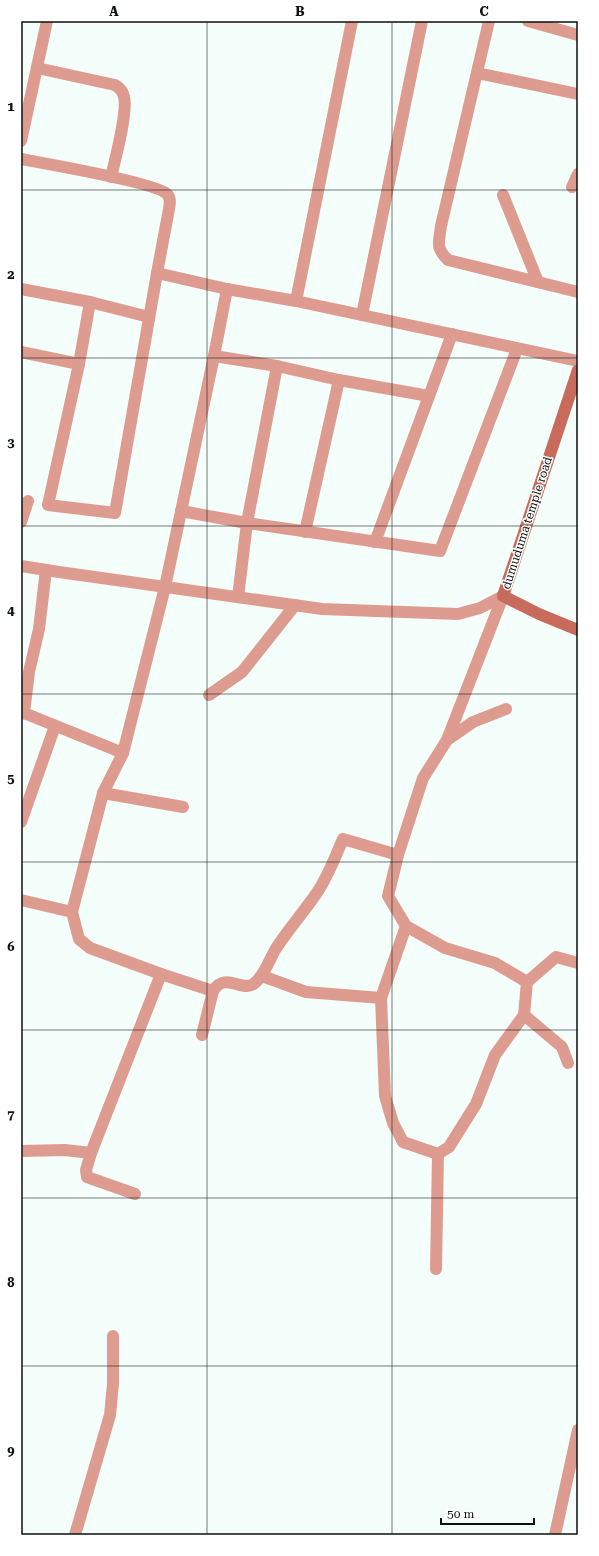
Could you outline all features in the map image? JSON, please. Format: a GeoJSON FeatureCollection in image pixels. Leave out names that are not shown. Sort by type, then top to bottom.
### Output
{"type":"FeatureCollection","features":[{"type":"Feature","properties":{"kind":"street"},"geometry":{"type":"LineString","coordinates":[[21,141],[47,21]]}},
{"type":"Feature","properties":{"kind":"street"},"geometry":{"type":"LineString","coordinates":[[296,301],[352,21]]}},
{"type":"Feature","properties":{"kind":"street"},"geometry":{"type":"LineString","coordinates":[[362,315],[422,21]]}},
{"type":"Feature","properties":{"kind":"street"},"geometry":{"type":"LineString","coordinates":[[489,21],[441,226],[438,245],[440,253],[448,260],[578,292]]}},
{"type":"Feature","properties":{"kind":"street"},"geometry":{"type":"LineString","coordinates":[[528,21],[578,35]]}},
{"type":"Feature","properties":{"kind":"street"},"geometry":{"type":"LineString","coordinates":[[37,68],[115,85],[121,89],[125,98],[123,119],[111,177]]}},
{"type":"Feature","properties":{"kind":"street"},"geometry":{"type":"LineString","coordinates":[[477,73],[578,94]]}},
{"type":"Feature","properties":{"kind":"street"},"geometry":{"type":"LineString","coordinates":[[21,159],[111,177],[160,189],[168,195],[170,199],[170,208],[149,317],[115,513],[48,505],[90,302]]}},
{"type":"Feature","properties":{"kind":"street"},"geometry":{"type":"LineString","coordinates":[[572,187],[578,174]]}},
{"type":"Feature","properties":{"kind":"street"},"geometry":{"type":"LineString","coordinates":[[503,195],[538,282]]}},
{"type":"Feature","properties":{"kind":"street"},"geometry":{"type":"LineString","coordinates":[[157,273],[226,289],[296,301],[578,362]]}},
{"type":"Feature","properties":{"kind":"street"},"geometry":{"type":"LineString","coordinates":[[21,289],[90,302],[149,317]]}},
{"type":"Feature","properties":{"kind":"street"},"geometry":{"type":"LineString","coordinates":[[213,991],[90,948],[80,939],[72,912],[103,793],[123,753],[166,587],[214,356],[226,289]]}},
{"type":"Feature","properties":{"kind":"street"},"geometry":{"type":"LineString","coordinates":[[375,542],[452,334]]}},
{"type":"Feature","properties":{"kind":"street"},"geometry":{"type":"LineString","coordinates":[[182,511],[305,532],[440,551],[517,348]]}},
{"type":"Feature","properties":{"kind":"street"},"geometry":{"type":"LineString","coordinates":[[21,352],[78,364]]}},
{"type":"Feature","properties":{"kind":"street"},"geometry":{"type":"LineString","coordinates":[[214,356],[277,366],[339,380],[429,396]]}},
{"type":"Feature","properties":{"kind":"street"},"geometry":{"type":"LineString","coordinates":[[238,597],[247,523],[277,366]]}},
{"type":"Feature","properties":{"kind":"street","name":"dumuduma temple road"},"geometry":{"type":"LineString","coordinates":[[578,370],[503,596],[539,614],[578,630]]}},
{"type":"Feature","properties":{"kind":"street"},"geometry":{"type":"LineString","coordinates":[[305,532],[339,380]]}},
{"type":"Feature","properties":{"kind":"street"},"geometry":{"type":"LineString","coordinates":[[21,522],[28,501]]}},
{"type":"Feature","properties":{"kind":"street"},"geometry":{"type":"LineString","coordinates":[[21,566],[322,609],[458,614],[480,608],[503,596]]}},
{"type":"Feature","properties":{"kind":"street"},"geometry":{"type":"LineString","coordinates":[[46,570],[39,629],[29,672],[22,714],[123,753]]}},
{"type":"Feature","properties":{"kind":"street"},"geometry":{"type":"LineString","coordinates":[[503,596],[447,740],[423,778],[398,855],[388,896],[406,926],[446,948],[494,963],[527,982]]}},
{"type":"Feature","properties":{"kind":"street"},"geometry":{"type":"LineString","coordinates":[[209,695],[242,672],[295,605]]}},
{"type":"Feature","properties":{"kind":"street"},"geometry":{"type":"LineString","coordinates":[[447,740],[472,722],[506,709]]}},
{"type":"Feature","properties":{"kind":"street"},"geometry":{"type":"LineString","coordinates":[[21,822],[56,726]]}},
{"type":"Feature","properties":{"kind":"street"},"geometry":{"type":"LineString","coordinates":[[103,793],[183,807]]}},
{"type":"Feature","properties":{"kind":"street"},"geometry":{"type":"LineString","coordinates":[[202,1035],[213,991],[217,985],[222,982],[226,982],[244,986],[250,985],[255,983],[262,976],[275,951],[317,892],[329,871],[343,838],[398,855]]}},
{"type":"Feature","properties":{"kind":"street"},"geometry":{"type":"LineString","coordinates":[[21,900],[72,912]]}},
{"type":"Feature","properties":{"kind":"street"},"geometry":{"type":"LineString","coordinates":[[406,926],[381,998],[385,1096],[393,1123],[403,1142],[438,1154]]}},
{"type":"Feature","properties":{"kind":"street"},"geometry":{"type":"LineString","coordinates":[[438,1154],[449,1147],[476,1104],[495,1055],[524,1015],[527,982],[556,957],[578,963]]}},
{"type":"Feature","properties":{"kind":"street"},"geometry":{"type":"LineString","coordinates":[[134,1194],[87,1176],[86,1170],[91,1153],[161,974]]}},
{"type":"Feature","properties":{"kind":"street"},"geometry":{"type":"LineString","coordinates":[[262,976],[306,992],[381,998]]}},
{"type":"Feature","properties":{"kind":"street"},"geometry":{"type":"LineString","coordinates":[[524,1015],[562,1047],[568,1063]]}},
{"type":"Feature","properties":{"kind":"street"},"geometry":{"type":"LineString","coordinates":[[21,1151],[65,1150],[91,1153]]}},
{"type":"Feature","properties":{"kind":"street"},"geometry":{"type":"LineString","coordinates":[[436,1269],[438,1154]]}},
{"type":"Feature","properties":{"kind":"street"},"geometry":{"type":"LineString","coordinates":[[75,1535],[110,1415],[113,1384],[113,1336]]}},
{"type":"Feature","properties":{"kind":"street"},"geometry":{"type":"LineString","coordinates":[[555,1535],[578,1430]]}}]}
